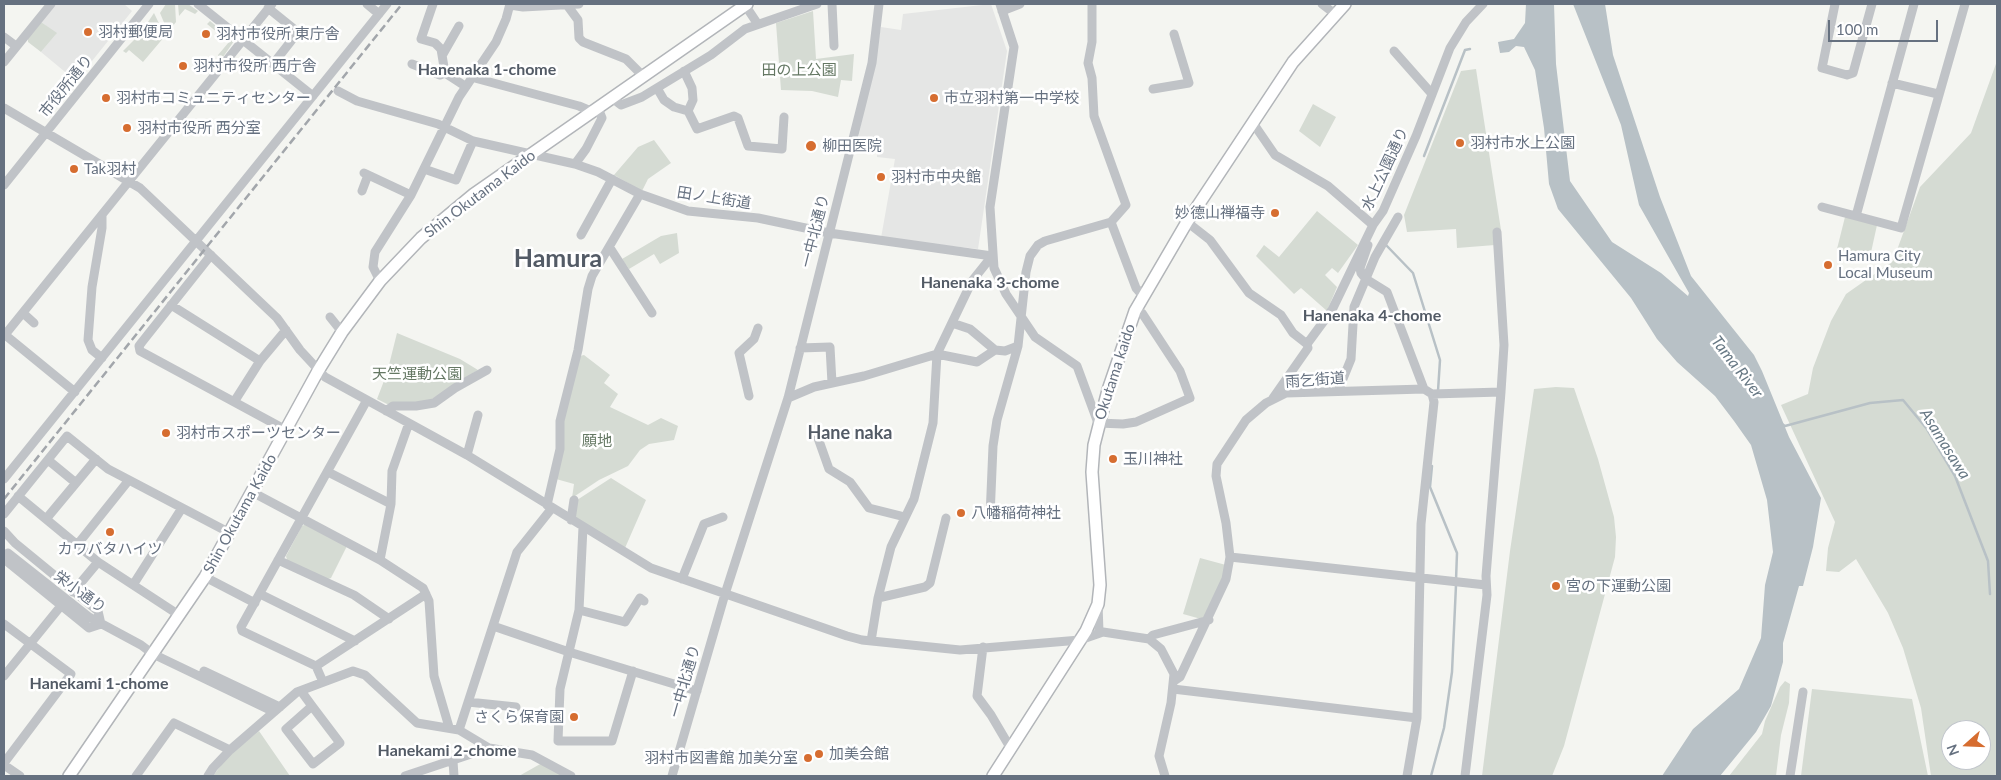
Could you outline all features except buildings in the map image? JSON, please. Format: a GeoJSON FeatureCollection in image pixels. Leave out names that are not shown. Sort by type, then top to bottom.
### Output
{"type":"FeatureCollection","features":[{"type":"Feature","properties":{"kind":"main road","name":"Shin Okutama Kaido"},"geometry":{"type":"LineString","coordinates":[[70,776],[205,577],[318,371],[342,332],[380,281],[446,216],[531,154],[746,4]]}},
{"type":"Feature","properties":{"kind":"main road","name":"Okutama kaido"},"geometry":{"type":"LineString","coordinates":[[994,776],[1080,640],[1092,620],[1098,604],[1100,585],[1092,472],[1098,423],[1135,311],[1187,222],[1298,56],[1344,4]]}},
{"type":"Feature","properties":{"kind":"street"},"geometry":{"type":"LineString","coordinates":[[4,62],[51,4]]}},
{"type":"Feature","properties":{"kind":"street","name":"市役所通り"},"geometry":{"type":"LineString","coordinates":[[4,185],[149,4]]}},
{"type":"Feature","properties":{"kind":"street"},"geometry":{"type":"LineString","coordinates":[[198,4],[313,96]]}},
{"type":"Feature","properties":{"kind":"street"},"geometry":{"type":"LineString","coordinates":[[366,4],[379,14]]}},
{"type":"Feature","properties":{"kind":"street"},"geometry":{"type":"LineString","coordinates":[[4,479],[387,4]]}},
{"type":"Feature","properties":{"kind":"street"},"geometry":{"type":"LineString","coordinates":[[433,4],[421,39],[435,43],[442,54],[445,73],[465,86]]}},
{"type":"Feature","properties":{"kind":"street"},"geometry":{"type":"LineString","coordinates":[[380,281],[373,267],[374,252],[410,195],[465,86],[496,42],[510,4],[523,7],[579,4]]}},
{"type":"Feature","properties":{"kind":"street"},"geometry":{"type":"LineString","coordinates":[[746,4],[757,23]]}},
{"type":"Feature","properties":{"kind":"street"},"geometry":{"type":"LineString","coordinates":[[612,98],[621,105],[642,97],[757,23],[817,4]]}},
{"type":"Feature","properties":{"kind":"street"},"geometry":{"type":"LineString","coordinates":[[832,4],[834,46]]}},
{"type":"Feature","properties":{"kind":"street","name":"一中北通り"},"geometry":{"type":"LineString","coordinates":[[672,776],[725,594],[788,398],[872,63],[879,4]]}},
{"type":"Feature","properties":{"kind":"street"},"geometry":{"type":"LineString","coordinates":[[990,517],[992,446],[996,420],[1018,346],[1026,272],[1030,256],[1038,245],[1060,236],[1111,222],[1126,205],[1094,116],[1092,78],[1088,64],[1092,42],[1092,4]]}},
{"type":"Feature","properties":{"kind":"street"},"geometry":{"type":"LineString","coordinates":[[1322,4],[1336,14]]}},
{"type":"Feature","properties":{"kind":"street","name":"水上公園通り"},"geometry":{"type":"LineString","coordinates":[[1306,344],[1332,310],[1373,225],[1382,211],[1410,149],[1450,48],[1471,16],[1483,4]]}},
{"type":"Feature","properties":{"kind":"street"},"geometry":{"type":"LineString","coordinates":[[1835,4],[1822,68],[1847,75],[1853,73],[1872,4]]}},
{"type":"Feature","properties":{"kind":"street"},"geometry":{"type":"LineString","coordinates":[[1856,216],[1914,4]]}},
{"type":"Feature","properties":{"kind":"street"},"geometry":{"type":"LineString","coordinates":[[1822,207],[1901,228],[1965,4]]}},
{"type":"Feature","properties":{"kind":"street"},"geometry":{"type":"LineString","coordinates":[[567,5],[578,20],[579,38],[582,42],[626,59],[643,76]]}},
{"type":"Feature","properties":{"kind":"street"},"geometry":{"type":"LineString","coordinates":[[75,392],[4,335],[270,6],[294,29],[295,36],[273,64]]}},
{"type":"Feature","properties":{"kind":"street"},"geometry":{"type":"LineString","coordinates":[[1016,6],[1001,8],[1014,46],[990,207],[992,256],[998,279],[1022,320],[1042,344],[1066,357],[1077,366],[1098,423],[1122,424],[1136,422],[1190,398],[1180,371],[1142,313],[1135,311]]}},
{"type":"Feature","properties":{"kind":"street"},"geometry":{"type":"LineString","coordinates":[[442,54],[459,26]]}},
{"type":"Feature","properties":{"kind":"street"},"geometry":{"type":"LineString","coordinates":[[1153,90],[1189,83],[1174,34]]}},
{"type":"Feature","properties":{"kind":"street"},"geometry":{"type":"LineString","coordinates":[[4,37],[16,46]]}},
{"type":"Feature","properties":{"kind":"street"},"geometry":{"type":"LineString","coordinates":[[1394,51],[1432,94]]}},
{"type":"Feature","properties":{"kind":"street"},"geometry":{"type":"LineString","coordinates":[[412,64],[440,75],[445,73]]}},
{"type":"Feature","properties":{"kind":"street"},"geometry":{"type":"LineString","coordinates":[[684,71],[692,88],[693,100],[688,111]]}},
{"type":"Feature","properties":{"kind":"street"},"geometry":{"type":"LineString","coordinates":[[471,77],[595,110],[602,118],[586,150],[574,164]]}},
{"type":"Feature","properties":{"kind":"street"},"geometry":{"type":"LineString","coordinates":[[1892,83],[1938,94]]}},
{"type":"Feature","properties":{"kind":"street"},"geometry":{"type":"LineString","coordinates":[[657,88],[664,100],[674,108],[688,111]]}},
{"type":"Feature","properties":{"kind":"street","name":"田ノ上街道"},"geometry":{"type":"LineString","coordinates":[[338,91],[357,101],[416,117],[444,127],[473,141],[574,164],[612,179],[640,194],[688,211],[758,218],[829,233],[992,256]]}},
{"type":"Feature","properties":{"kind":"street"},"geometry":{"type":"LineString","coordinates":[[4,108],[130,181],[270,312],[318,371],[467,455],[651,568],[847,636],[871,641],[946,649],[1080,640],[1099,632],[1149,639],[1167,658],[1174,674],[1159,756],[1165,776]]}},
{"type":"Feature","properties":{"kind":"street"},"geometry":{"type":"LineString","coordinates":[[688,111],[697,129],[734,116],[738,118],[745,143],[748,146],[782,149],[784,117]]}},
{"type":"Feature","properties":{"kind":"street"},"geometry":{"type":"LineString","coordinates":[[1254,124],[1275,155],[1328,186],[1373,225],[1360,268],[1366,279],[1387,292],[1433,392],[1434,402],[1421,524],[1417,718],[1407,776]]}},
{"type":"Feature","properties":{"kind":"street"},"geometry":{"type":"LineString","coordinates":[[424,169],[456,180],[473,141]]}},
{"type":"Feature","properties":{"kind":"street"},"geometry":{"type":"LineString","coordinates":[[362,191],[366,174],[410,195]]}},
{"type":"Feature","properties":{"kind":"street"},"geometry":{"type":"LineString","coordinates":[[580,235],[612,179]]}},
{"type":"Feature","properties":{"kind":"street"},"geometry":{"type":"LineString","coordinates":[[454,728],[468,702],[517,552],[549,506],[560,449],[560,421],[578,350],[588,289],[592,276],[640,194]]}},
{"type":"Feature","properties":{"kind":"street"},"geometry":{"type":"LineString","coordinates":[[102,216],[102,228],[92,286],[88,340],[92,350],[102,358]]}},
{"type":"Feature","properties":{"kind":"street"},"geometry":{"type":"LineString","coordinates":[[1338,392],[1351,359],[1354,307],[1366,279],[1398,217]]}},
{"type":"Feature","properties":{"kind":"street"},"geometry":{"type":"LineString","coordinates":[[1111,222],[1136,288],[1143,296]]}},
{"type":"Feature","properties":{"kind":"street"},"geometry":{"type":"LineString","coordinates":[[1187,222],[1210,240],[1249,293],[1281,314],[1293,333],[1306,344]]}},
{"type":"Feature","properties":{"kind":"street"},"geometry":{"type":"LineString","coordinates":[[1465,776],[1487,595],[1486,585],[1504,345],[1497,232]]}},
{"type":"Feature","properties":{"kind":"street"},"geometry":{"type":"LineString","coordinates":[[610,248],[652,313]]}},
{"type":"Feature","properties":{"kind":"street"},"geometry":{"type":"LineString","coordinates":[[211,255],[139,346],[140,351],[286,430]]}},
{"type":"Feature","properties":{"kind":"street"},"geometry":{"type":"LineString","coordinates":[[871,641],[878,598],[891,547],[914,499],[933,423],[937,354],[972,281],[992,256]]}},
{"type":"Feature","properties":{"kind":"street"},"geometry":{"type":"LineString","coordinates":[[171,305],[260,361]]}},
{"type":"Feature","properties":{"kind":"street"},"geometry":{"type":"LineString","coordinates":[[22,313],[34,323]]}},
{"type":"Feature","properties":{"kind":"street"},"geometry":{"type":"LineString","coordinates":[[330,317],[342,332]]}},
{"type":"Feature","properties":{"kind":"street"},"geometry":{"type":"LineString","coordinates":[[952,323],[970,329],[996,350],[1005,351],[1018,346]]}},
{"type":"Feature","properties":{"kind":"street"},"geometry":{"type":"LineString","coordinates":[[749,396],[739,353],[754,339],[758,328]]}},
{"type":"Feature","properties":{"kind":"street"},"geometry":{"type":"LineString","coordinates":[[234,402],[260,361],[286,330]]}},
{"type":"Feature","properties":{"kind":"street","name":"雨乞街道"},"geometry":{"type":"LineString","coordinates":[[1273,398],[1308,348],[1306,344]]}},
{"type":"Feature","properties":{"kind":"street"},"geometry":{"type":"LineString","coordinates":[[800,348],[830,347],[832,383]]}},
{"type":"Feature","properties":{"kind":"street"},"geometry":{"type":"LineString","coordinates":[[788,398],[814,387],[864,376],[937,354],[976,362],[996,350]]}},
{"type":"Feature","properties":{"kind":"street"},"geometry":{"type":"LineString","coordinates":[[386,411],[393,406],[416,406],[434,403],[486,370]]}},
{"type":"Feature","properties":{"kind":"street","name":"雨乞街道"},"geometry":{"type":"LineString","coordinates":[[1273,398],[1286,393],[1501,392]]}},
{"type":"Feature","properties":{"kind":"street"},"geometry":{"type":"LineString","coordinates":[[1173,685],[1180,677],[1209,620],[1226,579],[1230,557],[1226,524],[1216,483],[1217,464],[1246,420],[1273,398]]}},
{"type":"Feature","properties":{"kind":"street"},"geometry":{"type":"LineString","coordinates":[[323,682],[316,666],[242,631],[241,627],[367,400]]}},
{"type":"Feature","properties":{"kind":"street"},"geometry":{"type":"LineString","coordinates":[[467,455],[478,415]]}},
{"type":"Feature","properties":{"kind":"street"},"geometry":{"type":"LineString","coordinates":[[380,560],[391,504],[392,471],[408,423]]}},
{"type":"Feature","properties":{"kind":"street"},"geometry":{"type":"LineString","coordinates":[[4,514],[67,436],[108,469],[230,533]]}},
{"type":"Feature","properties":{"kind":"street"},"geometry":{"type":"LineString","coordinates":[[818,438],[829,469],[850,482],[869,508],[905,517]]}},
{"type":"Feature","properties":{"kind":"street"},"geometry":{"type":"LineString","coordinates":[[46,519],[96,459]]}},
{"type":"Feature","properties":{"kind":"street"},"geometry":{"type":"LineString","coordinates":[[48,460],[76,483]]}},
{"type":"Feature","properties":{"kind":"street"},"geometry":{"type":"LineString","coordinates":[[328,472],[391,504]]}},
{"type":"Feature","properties":{"kind":"street"},"geometry":{"type":"LineString","coordinates":[[77,545],[129,480]]}},
{"type":"Feature","properties":{"kind":"street"},"geometry":{"type":"LineString","coordinates":[[252,492],[380,560],[422,588],[430,601],[434,676],[454,728]]}},
{"type":"Feature","properties":{"kind":"street"},"geometry":{"type":"LineString","coordinates":[[18,496],[98,562],[179,615]]}},
{"type":"Feature","properties":{"kind":"street"},"geometry":{"type":"LineString","coordinates":[[571,520],[574,500]]}},
{"type":"Feature","properties":{"kind":"street"},"geometry":{"type":"LineString","coordinates":[[133,585],[182,508]]}},
{"type":"Feature","properties":{"kind":"street"},"geometry":{"type":"LineString","coordinates":[[682,579],[704,524],[724,518]]}},
{"type":"Feature","properties":{"kind":"street"},"geometry":{"type":"LineString","coordinates":[[878,598],[925,587],[930,583],[946,518]]}},
{"type":"Feature","properties":{"kind":"street"},"geometry":{"type":"LineString","coordinates":[[583,527],[579,610],[560,689],[558,741],[612,741],[633,671]]}},
{"type":"Feature","properties":{"kind":"street"},"geometry":{"type":"LineString","coordinates":[[4,531],[14,543],[73,592],[98,610],[101,624],[90,628],[60,606],[6,556]]}},
{"type":"Feature","properties":{"kind":"street","name":"栄小通り"},"geometry":{"type":"LineString","coordinates":[[6,556],[101,624],[277,709]]}},
{"type":"Feature","properties":{"kind":"street"},"geometry":{"type":"LineString","coordinates":[[1230,557],[1486,585]]}},
{"type":"Feature","properties":{"kind":"street"},"geometry":{"type":"LineString","coordinates":[[278,560],[354,595],[389,619]]}},
{"type":"Feature","properties":{"kind":"street"},"geometry":{"type":"LineString","coordinates":[[73,592],[98,562]]}},
{"type":"Feature","properties":{"kind":"street"},"geometry":{"type":"LineString","coordinates":[[205,577],[255,603]]}},
{"type":"Feature","properties":{"kind":"street"},"geometry":{"type":"LineString","coordinates":[[260,594],[355,641]]}},
{"type":"Feature","properties":{"kind":"street"},"geometry":{"type":"LineString","coordinates":[[316,666],[426,594]]}},
{"type":"Feature","properties":{"kind":"street"},"geometry":{"type":"LineString","coordinates":[[579,610],[625,622],[640,598],[644,601]]}},
{"type":"Feature","properties":{"kind":"street"},"geometry":{"type":"LineString","coordinates":[[1098,604],[1099,632]]}},
{"type":"Feature","properties":{"kind":"street"},"geometry":{"type":"LineString","coordinates":[[4,676],[60,606]]}},
{"type":"Feature","properties":{"kind":"street"},"geometry":{"type":"LineString","coordinates":[[1149,639],[1153,635],[1209,620]]}},
{"type":"Feature","properties":{"kind":"street"},"geometry":{"type":"LineString","coordinates":[[4,624],[28,644],[71,674],[4,764],[20,776]]}},
{"type":"Feature","properties":{"kind":"street"},"geometry":{"type":"LineString","coordinates":[[493,626],[569,652],[697,691]]}},
{"type":"Feature","properties":{"kind":"street"},"geometry":{"type":"LineString","coordinates":[[983,647],[977,696],[992,715],[1011,749]]}},
{"type":"Feature","properties":{"kind":"street"},"geometry":{"type":"LineString","coordinates":[[208,776],[230,750],[301,691],[353,671],[365,675],[417,723],[454,728],[489,748],[532,755],[571,776]]}},
{"type":"Feature","properties":{"kind":"street"},"geometry":{"type":"LineString","coordinates":[[1173,685],[1417,718]]}},
{"type":"Feature","properties":{"kind":"street"},"geometry":{"type":"LineString","coordinates":[[301,691],[340,743],[313,764],[286,729],[312,706]]}},
{"type":"Feature","properties":{"kind":"street"},"geometry":{"type":"LineString","coordinates":[[1790,776],[1803,692]]}},
{"type":"Feature","properties":{"kind":"street"},"geometry":{"type":"LineString","coordinates":[[468,702],[516,706]]}},
{"type":"Feature","properties":{"kind":"street"},"geometry":{"type":"LineString","coordinates":[[136,776],[174,723],[230,750]]}},
{"type":"Feature","properties":{"kind":"street"},"geometry":{"type":"LineString","coordinates":[[405,776],[489,748]]}},
{"type":"Feature","properties":{"kind":"street"},"geometry":{"type":"LineString","coordinates":[[453,761],[454,776]]}},
{"type":"Feature","properties":{"kind":"shaded area"},"geometry":{"type":"Polygon","coordinates":[[[56,4],[124,4],[132,11],[76,81],[41,52],[56,34],[41,22],[56,4]]]}},
{"type":"Feature","properties":{"kind":"shaded area","name":"市立羽村第一中学校"},"geometry":{"type":"Polygon","coordinates":[[[991,4],[1007,51],[978,249],[881,238],[895,159],[877,157],[877,144],[858,139],[881,27],[901,30],[903,14],[991,4]]]}},
{"type":"Feature","properties":{"kind":"green space"},"geometry":{"type":"Polygon","coordinates":[[[166,4],[175,4],[176,22],[168,32],[160,13],[166,4]]]}},
{"type":"Feature","properties":{"kind":"green space"},"geometry":{"type":"Polygon","coordinates":[[[178,4],[188,4],[198,11],[195,14],[185,9],[179,16],[178,4]]]}},
{"type":"Feature","properties":{"kind":"green space","name":"田の上公園"},"geometry":{"type":"Polygon","coordinates":[[[813,11],[816,59],[854,54],[852,81],[841,80],[838,97],[812,91],[781,90],[776,23],[813,11]]]}},
{"type":"Feature","properties":{"kind":"green space"},"geometry":{"type":"Polygon","coordinates":[[[154,13],[165,36],[143,62],[129,50],[126,53],[123,51],[140,34],[154,13]]]}},
{"type":"Feature","properties":{"kind":"green space"},"geometry":{"type":"Polygon","coordinates":[[[210,21],[234,41],[223,57],[218,57],[218,55],[229,42],[207,24],[210,21]]]}},
{"type":"Feature","properties":{"kind":"green space"},"geometry":{"type":"Polygon","coordinates":[[[41,22],[57,33],[41,52],[28,42],[28,38],[41,22]]]}},
{"type":"Feature","properties":{"kind":"green space"},"geometry":{"type":"Polygon","coordinates":[[[1997,61],[1997,776],[1931,776],[1921,708],[1903,648],[1888,613],[1856,559],[1839,572],[1826,571],[1828,548],[1835,522],[1781,405],[1808,394],[1813,368],[1831,321],[1846,294],[1893,261],[1920,187],[1971,133],[1997,61]]]}},
{"type":"Feature","properties":{"kind":"green space","name":"羽村市水上公園"},"geometry":{"type":"Polygon","coordinates":[[[1476,69],[1501,230],[1495,245],[1457,248],[1456,229],[1407,232],[1404,215],[1461,71],[1476,69]]]}},
{"type":"Feature","properties":{"kind":"green space"},"geometry":{"type":"Polygon","coordinates":[[[1313,104],[1336,117],[1320,147],[1299,131],[1313,104]]]}},
{"type":"Feature","properties":{"kind":"green space"},"geometry":{"type":"Polygon","coordinates":[[[654,140],[671,163],[648,179],[642,191],[614,175],[638,147],[654,140]]]}},
{"type":"Feature","properties":{"kind":"green space"},"geometry":{"type":"Polygon","coordinates":[[[1317,211],[1358,245],[1338,273],[1332,268],[1325,275],[1337,287],[1327,311],[1301,288],[1294,294],[1256,256],[1264,245],[1279,257],[1317,211]]]}},
{"type":"Feature","properties":{"kind":"green space"},"geometry":{"type":"Polygon","coordinates":[[[1845,217],[1877,225],[1870,257],[1837,249],[1845,217]]]}},
{"type":"Feature","properties":{"kind":"green space"},"geometry":{"type":"Polygon","coordinates":[[[677,233],[679,253],[660,264],[654,254],[629,269],[622,259],[661,236],[677,233]]]}},
{"type":"Feature","properties":{"kind":"green space","name":"天竺運動公園"},"geometry":{"type":"Polygon","coordinates":[[[397,333],[460,359],[478,370],[426,403],[387,404],[377,399],[387,373],[397,333]]]}},
{"type":"Feature","properties":{"kind":"green space","name":"願地"},"geometry":{"type":"Polygon","coordinates":[[[584,355],[610,375],[604,383],[618,394],[610,407],[648,425],[661,418],[678,426],[674,440],[649,444],[640,450],[628,466],[599,480],[572,498],[574,484],[556,479],[561,421],[580,356],[584,355]]]}},
{"type":"Feature","properties":{"kind":"green space","name":"宮の下運動公園"},"geometry":{"type":"Polygon","coordinates":[[[1574,388],[1598,459],[1614,517],[1615,557],[1564,746],[1552,776],[1482,776],[1510,551],[1534,389],[1574,388]]]}},
{"type":"Feature","properties":{"kind":"green space"},"geometry":{"type":"Polygon","coordinates":[[[611,478],[646,500],[625,548],[575,518],[577,500],[611,478]]]}},
{"type":"Feature","properties":{"kind":"green space"},"geometry":{"type":"Polygon","coordinates":[[[306,524],[347,546],[331,578],[328,579],[287,560],[286,556],[302,526],[306,524]]]}},
{"type":"Feature","properties":{"kind":"green space"},"geometry":{"type":"Polygon","coordinates":[[[1200,558],[1226,565],[1224,581],[1207,617],[1201,619],[1183,614],[1200,558]]]}},
{"type":"Feature","properties":{"kind":"green space"},"geometry":{"type":"Polygon","coordinates":[[[1785,681],[1790,684],[1789,703],[1781,735],[1776,776],[1729,776],[1762,734],[1765,721],[1780,687],[1785,681]]]}},
{"type":"Feature","properties":{"kind":"green space"},"geometry":{"type":"Polygon","coordinates":[[[1812,689],[1912,699],[1928,776],[1801,776],[1812,689]]]}},
{"type":"Feature","properties":{"kind":"green space"},"geometry":{"type":"Polygon","coordinates":[[[259,731],[290,776],[213,776],[228,756],[259,731]]]}},
{"type":"Feature","properties":{"kind":"green space"},"geometry":{"type":"Polygon","coordinates":[[[542,763],[562,776],[519,776],[542,763]]]}},
{"type":"Feature","properties":{"kind":"water","name":"Tama River"},"geometry":{"type":"Polygon","coordinates":[[[1526,4],[1554,4],[1556,64],[1570,181],[1612,242],[1661,273],[1688,296],[1689,293],[1639,205],[1621,125],[1573,4],[1605,4],[1613,55],[1660,197],[1691,276],[1754,355],[1789,437],[1821,498],[1813,547],[1803,586],[1799,586],[1783,643],[1783,662],[1771,706],[1756,732],[1720,776],[1662,776],[1693,729],[1739,689],[1761,638],[1765,585],[1773,552],[1767,500],[1751,445],[1734,421],[1715,396],[1677,362],[1657,339],[1631,298],[1558,209],[1549,184],[1544,128],[1535,70],[1524,47],[1516,46],[1509,52],[1500,53],[1498,42],[1514,39],[1525,23],[1526,4]]]}},
{"type":"Feature","properties":{"kind":"waterway"},"geometry":{"type":"LineString","coordinates":[[1424,156],[1465,50],[1470,49]]}},
{"type":"Feature","properties":{"kind":"waterway"},"geometry":{"type":"LineString","coordinates":[[1386,245],[1413,273],[1440,360],[1438,391]]}},
{"type":"Feature","properties":{"kind":"waterway","name":"Asamasawa"},"geometry":{"type":"LineString","coordinates":[[1782,424],[1785,426],[1870,403],[1903,400],[1927,429],[1955,476],[1988,561],[1990,594]]}},
{"type":"Feature","properties":{"kind":"waterway"},"geometry":{"type":"LineString","coordinates":[[1432,466],[1430,487],[1457,553],[1456,580]]}},
{"type":"Feature","properties":{"kind":"waterway"},"geometry":{"type":"LineString","coordinates":[[1431,776],[1444,728],[1452,672],[1456,585]]}},
{"type":"Feature","properties":{"kind":"railway"},"geometry":{"type":"LineString","coordinates":[[4,499],[402,4]]}},
{"type":"Feature","properties":{"kind":"place","name":"羽村郵便局"},"geometry":{"type":"Point","coordinates":[88,32]}},
{"type":"Feature","properties":{"kind":"place","name":"羽村市役所 東庁舎"},"geometry":{"type":"Point","coordinates":[206,34]}},
{"type":"Feature","properties":{"kind":"place","name":"羽村市役所 西庁舎"},"geometry":{"type":"Point","coordinates":[183,66]}},
{"type":"Feature","properties":{"kind":"place","name":"羽村市コミュニティセンター"},"geometry":{"type":"Point","coordinates":[106,98]}},
{"type":"Feature","properties":{"kind":"place","name":"市立羽村第一中学校"},"geometry":{"type":"Point","coordinates":[934,98]}},
{"type":"Feature","properties":{"kind":"place","name":"羽村市役所 西分室"},"geometry":{"type":"Point","coordinates":[127,128]}},
{"type":"Feature","properties":{"kind":"place","name":"羽村市水上公園"},"geometry":{"type":"Point","coordinates":[1460,143]}},
{"type":"Feature","properties":{"kind":"place","name":"柳田医院"},"geometry":{"type":"Point","coordinates":[811,146]}},
{"type":"Feature","properties":{"kind":"place","name":"Tak羽村"},"geometry":{"type":"Point","coordinates":[74,169]}},
{"type":"Feature","properties":{"kind":"place","name":"羽村市中央館"},"geometry":{"type":"Point","coordinates":[881,177]}},
{"type":"Feature","properties":{"kind":"place","name":"妙德山禅福寺"},"geometry":{"type":"Point","coordinates":[1275,213]}},
{"type":"Feature","properties":{"kind":"place","name":"Hamura City Local Museum"},"geometry":{"type":"Point","coordinates":[1828,265]}},
{"type":"Feature","properties":{"kind":"place","name":"羽村市スポーツセンター"},"geometry":{"type":"Point","coordinates":[166,433]}},
{"type":"Feature","properties":{"kind":"place","name":"玉川神社"},"geometry":{"type":"Point","coordinates":[1113,459]}},
{"type":"Feature","properties":{"kind":"place","name":"八幡稲荷神社"},"geometry":{"type":"Point","coordinates":[961,513]}},
{"type":"Feature","properties":{"kind":"place","name":"カワバタハイツ"},"geometry":{"type":"Point","coordinates":[110,532]}},
{"type":"Feature","properties":{"kind":"place","name":"宮の下運動公園"},"geometry":{"type":"Point","coordinates":[1556,586]}},
{"type":"Feature","properties":{"kind":"place","name":"さくら保育園"},"geometry":{"type":"Point","coordinates":[574,717]}},
{"type":"Feature","properties":{"kind":"place","name":"加美会館"},"geometry":{"type":"Point","coordinates":[819,754]}},
{"type":"Feature","properties":{"kind":"place","name":"羽村市図書館 加美分室"},"geometry":{"type":"Point","coordinates":[808,758]}},
{"type":"Feature","properties":{"kind":"district","name":"Hanenaka 1-chome"},"geometry":{"type":"Point","coordinates":[487,70]}},
{"type":"Feature","properties":{"kind":"district","name":"Hamura"},"geometry":{"type":"Point","coordinates":[558,259]}},
{"type":"Feature","properties":{"kind":"district","name":"Hanenaka 3-chome"},"geometry":{"type":"Point","coordinates":[990,283]}},
{"type":"Feature","properties":{"kind":"district","name":"Hanenaka 4-chome"},"geometry":{"type":"Point","coordinates":[1372,316]}},
{"type":"Feature","properties":{"kind":"district","name":"Hane naka"},"geometry":{"type":"Point","coordinates":[850,433]}},
{"type":"Feature","properties":{"kind":"district","name":"Hanekami 1-chome"},"geometry":{"type":"Point","coordinates":[99,684]}},
{"type":"Feature","properties":{"kind":"district","name":"Hanekami 2-chome"},"geometry":{"type":"Point","coordinates":[447,751]}}]}
